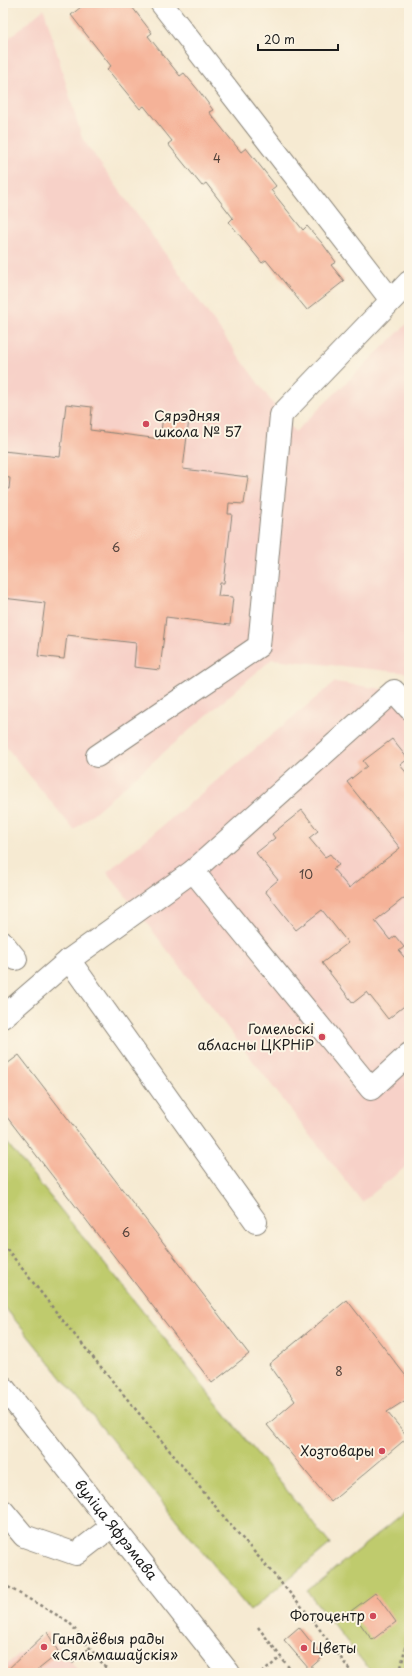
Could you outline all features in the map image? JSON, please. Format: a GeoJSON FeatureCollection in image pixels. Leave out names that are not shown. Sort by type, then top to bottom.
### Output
{"type":"FeatureCollection","features":[{"type":"Feature","properties":{"kind":"main road"},"geometry":{"type":"LineString","coordinates":[[161,3],[391,300]]}},
{"type":"Feature","properties":{"kind":"main road"},"geometry":{"type":"LineString","coordinates":[[97,756],[259,646],[281,414],[409,282]]}},
{"type":"Feature","properties":{"kind":"main road"},"geometry":{"type":"LineString","coordinates":[[3,1017],[69,960],[193,871],[394,691],[409,708]]}},
{"type":"Feature","properties":{"kind":"main road"},"geometry":{"type":"LineString","coordinates":[[193,871],[371,1089],[409,1054]]}},
{"type":"Feature","properties":{"kind":"main road"},"geometry":{"type":"LineString","coordinates":[[69,960],[256,1222]]}},
{"type":"Feature","properties":{"kind":"main road","name":"вуліца Яфрэмава"},"geometry":{"type":"LineString","coordinates":[[3,1387],[230,1673]]}},
{"type":"Feature","properties":{"kind":"main road"},"geometry":{"type":"LineString","coordinates":[[3,1511],[24,1536],[76,1554],[112,1526]]}},
{"type":"Feature","properties":{"kind":"path"},"geometry":{"type":"LineString","coordinates":[[3,1244],[64,1322],[184,1468],[309,1615],[352,1673]]}},
{"type":"Feature","properties":{"kind":"path"},"geometry":{"type":"LineString","coordinates":[[3,1588],[5,1585],[69,1622],[110,1673]]}},
{"type":"Feature","properties":{"kind":"path"},"geometry":{"type":"LineString","coordinates":[[258,1627],[293,1673]]}},
{"type":"Feature","properties":{"kind":"path"},"geometry":{"type":"LineString","coordinates":[[400,1673],[409,1628]]}},
{"type":"Feature","properties":{"kind":"path"},"geometry":{"type":"LineString","coordinates":[[72,1663],[90,1648]]}},
{"type":"Feature","properties":{"kind":"path"},"geometry":{"type":"LineString","coordinates":[[262,1673],[281,1657]]}},
{"type":"Feature","properties":{"kind":"shaded area","name":"Сярэдняя школа № 57"},"geometry":{"type":"Polygon","coordinates":[[[44,9],[82,138],[281,415],[295,432],[409,322],[409,673],[272,659],[74,830],[3,743],[3,43],[44,9]]]}},
{"type":"Feature","properties":{"kind":"shaded area","name":"Гомельскі абласны ЦКРНіР"},"geometry":{"type":"Polygon","coordinates":[[[335,682],[409,693],[409,1164],[362,1202],[107,872],[335,682]]]}},
{"type":"Feature","properties":{"kind":"shaded area","name":"Гандлёвыя рады «Сяльмашаўскія»"},"geometry":{"type":"Polygon","coordinates":[[[47,1632],[79,1672],[3,1673],[3,1667],[47,1632]]]}},
{"type":"Feature","properties":{"kind":"green space"},"geometry":{"type":"Polygon","coordinates":[[[3,1138],[330,1544],[250,1611],[3,1305],[3,1138]]]}},
{"type":"Feature","properties":{"kind":"green space"},"geometry":{"type":"Polygon","coordinates":[[[409,1509],[409,1673],[372,1673],[307,1591],[409,1509]]]}},
{"type":"Feature","properties":{"kind":"building"},"geometry":{"type":"Polygon","coordinates":[[[86,3],[129,3],[152,33],[148,36],[180,76],[184,73],[199,91],[213,110],[209,112],[241,152],[246,148],[276,186],[271,190],[303,230],[307,226],[322,243],[336,262],[331,265],[344,281],[307,310],[266,260],[262,263],[229,222],[233,218],[206,183],[202,186],[168,144],[172,141],[144,106],[140,109],[107,69],[111,66],[71,15],[86,3]]]}},
{"type":"Feature","properties":{"kind":"building"},"geometry":{"type":"Polygon","coordinates":[[[66,404],[92,407],[90,430],[160,439],[163,416],[189,419],[183,469],[248,477],[244,504],[229,503],[228,514],[232,514],[224,583],[220,583],[218,596],[233,597],[230,625],[166,617],[160,670],[134,667],[136,643],[67,635],[64,659],[38,656],[45,603],[3,598],[3,488],[9,489],[10,478],[3,477],[3,451],[60,457],[66,404]]]}},
{"type":"Feature","properties":{"kind":"building"},"geometry":{"type":"Polygon","coordinates":[[[392,739],[408,759],[400,765],[409,776],[409,894],[375,921],[390,940],[395,936],[404,947],[399,951],[409,963],[409,1004],[408,1003],[388,1019],[367,992],[353,1003],[322,963],[348,943],[322,910],[296,930],[265,891],[278,880],[256,853],[275,838],[272,834],[302,810],[318,831],[309,838],[325,857],[330,854],[339,865],[333,869],[349,888],[400,848],[347,782],[367,766],[363,761],[392,739]]]}},
{"type":"Feature","properties":{"kind":"building"},"geometry":{"type":"Polygon","coordinates":[[[19,1055],[249,1354],[212,1383],[3,1112],[3,1067],[19,1055]]]}},
{"type":"Feature","properties":{"kind":"building"},"geometry":{"type":"Polygon","coordinates":[[[347,1300],[409,1380],[409,1398],[387,1412],[408,1437],[331,1502],[267,1425],[295,1401],[269,1364],[347,1300]]]}},
{"type":"Feature","properties":{"kind":"building","name":"Фотоцентр"},"geometry":{"type":"Polygon","coordinates":[[[375,1593],[396,1622],[372,1640],[351,1611],[375,1593]]]}},
{"type":"Feature","properties":{"kind":"building","name":"Цветы"},"geometry":{"type":"Polygon","coordinates":[[[299,1627],[323,1657],[309,1669],[284,1640],[299,1627]]]}},
{"type":"Feature","properties":{"kind":"building"},"geometry":{"type":"Polygon","coordinates":[[[47,1632],[59,1653],[34,1673],[4,1673],[47,1632]]]}},
{"type":"Feature","properties":{"kind":"place","name":"Сярэдняя школа № 57"},"geometry":{"type":"Point","coordinates":[146,424]}},
{"type":"Feature","properties":{"kind":"place","name":"Гомельскі абласны ЦКРНіР"},"geometry":{"type":"Point","coordinates":[322,1037]}},
{"type":"Feature","properties":{"kind":"place","name":"Хозтовары"},"geometry":{"type":"Point","coordinates":[382,1451]}},
{"type":"Feature","properties":{"kind":"place","name":"Фотоцентр"},"geometry":{"type":"Point","coordinates":[373,1616]}},
{"type":"Feature","properties":{"kind":"place","name":"Гандлёвыя рады «Сяльмашаўскія»"},"geometry":{"type":"Point","coordinates":[44,1647]}},
{"type":"Feature","properties":{"kind":"place","name":"Цветы"},"geometry":{"type":"Point","coordinates":[304,1648]}}]}
